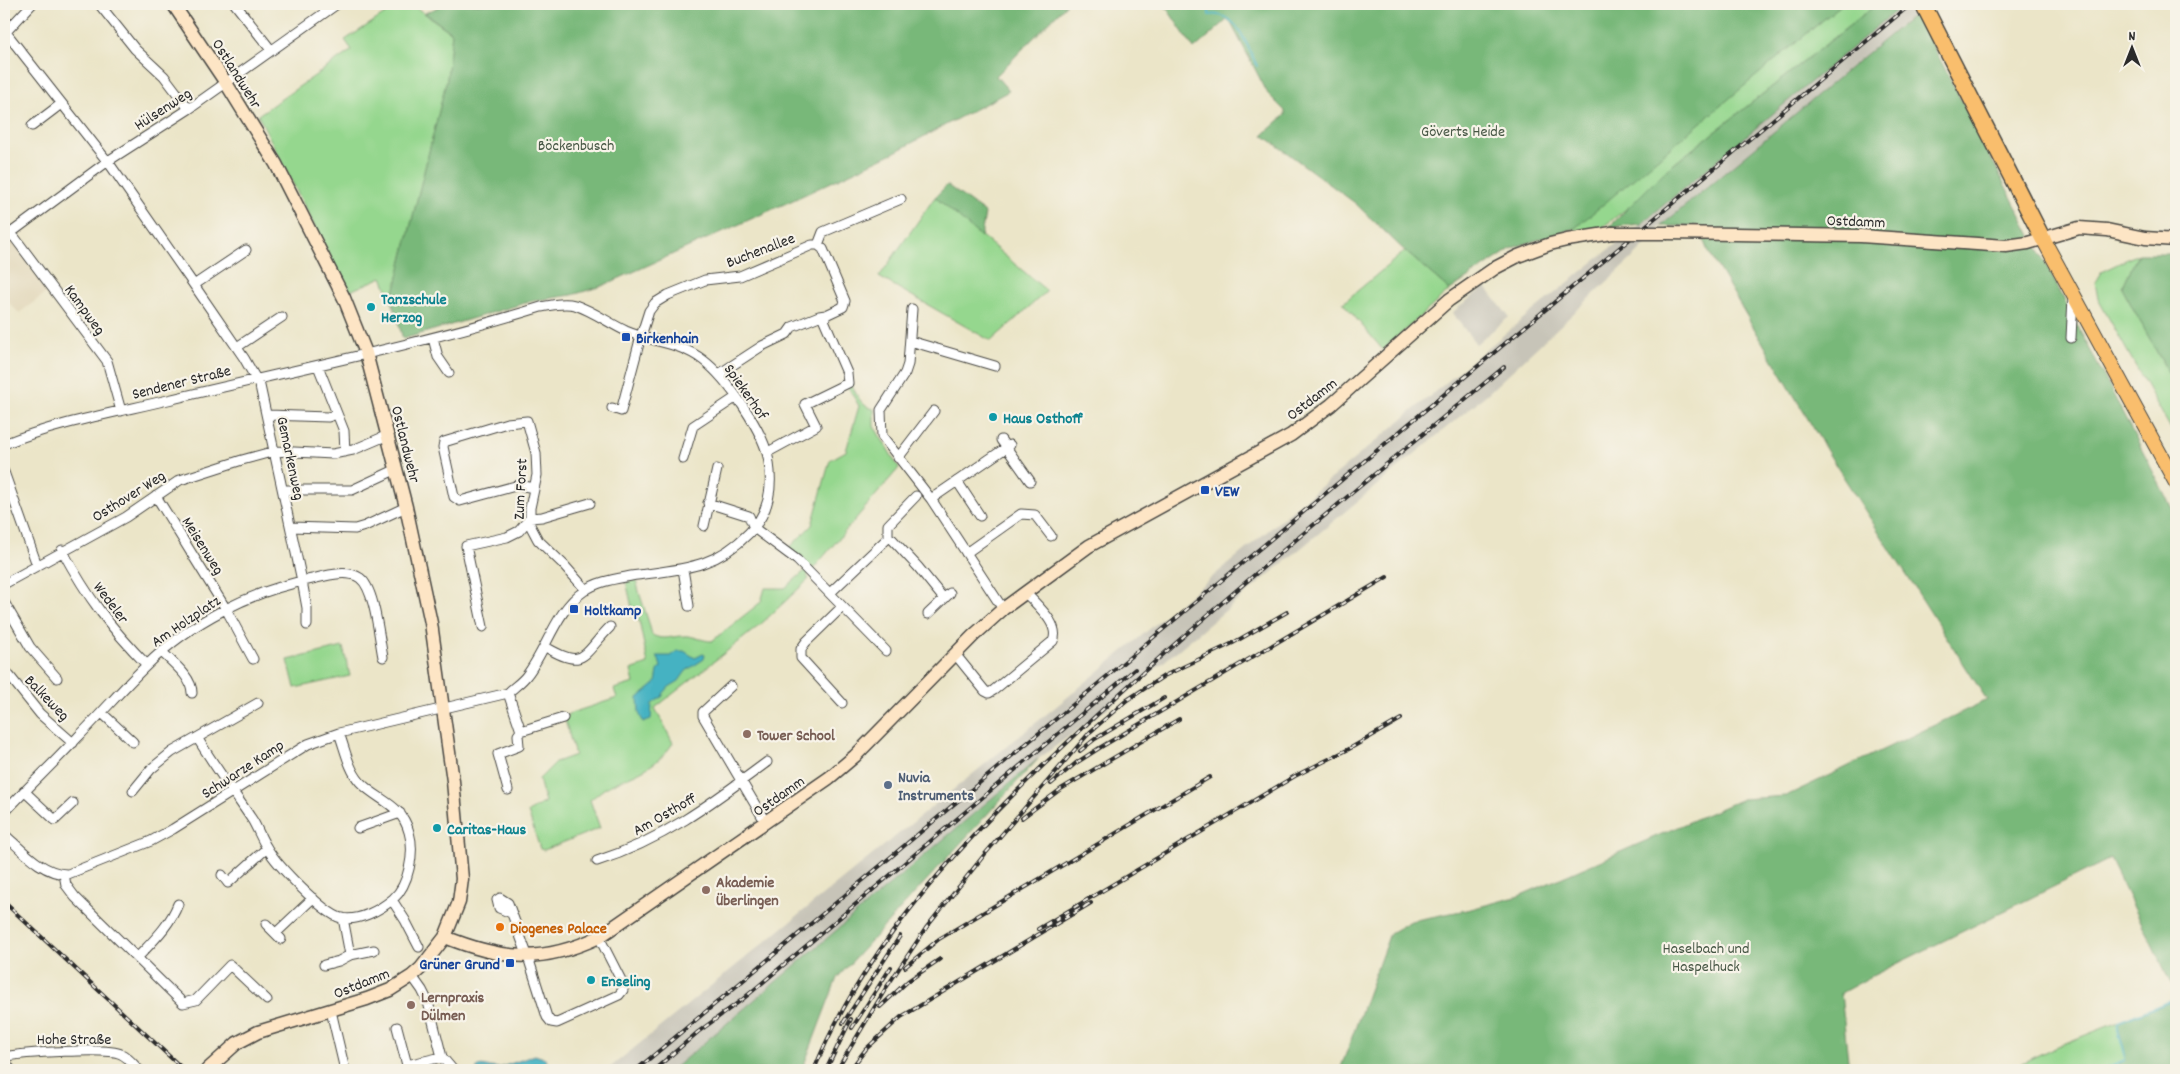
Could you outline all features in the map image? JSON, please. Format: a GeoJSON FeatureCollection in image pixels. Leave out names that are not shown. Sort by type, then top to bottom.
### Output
{"type":"FeatureCollection","features":[{"type":"Feature","properties":{"kind":"highway"},"geometry":{"type":"LineString","coordinates":[[1926,10],[2043,239]]}},
{"type":"Feature","properties":{"kind":"main road"},"geometry":{"type":"LineString","coordinates":[[2043,239],[2176,484]]}},
{"type":"Feature","properties":{"kind":"street"},"geometry":{"type":"LineString","coordinates":[[4,32],[32,4]]}},
{"type":"Feature","properties":{"kind":"street"},"geometry":{"type":"LineString","coordinates":[[99,4],[135,48],[164,76],[189,109]]}},
{"type":"Feature","properties":{"kind":"street","name":"Ostlandwehr"},"geometry":{"type":"LineString","coordinates":[[174,4],[226,82],[276,164],[344,298],[366,353],[406,507],[431,623],[444,708],[462,879],[459,902],[445,937]]}},
{"type":"Feature","properties":{"kind":"street"},"geometry":{"type":"LineString","coordinates":[[235,4],[271,50]]}},
{"type":"Feature","properties":{"kind":"street","name":"Hülsenweg"},"geometry":{"type":"LineString","coordinates":[[6,233],[108,161],[189,109],[337,4]]}},
{"type":"Feature","properties":{"kind":"street","name":"Gemarkenweg"},"geometry":{"type":"LineString","coordinates":[[4,32],[108,161],[237,347],[260,386],[268,415],[302,581],[307,608],[307,626]]}},
{"type":"Feature","properties":{"kind":"street"},"geometry":{"type":"LineString","coordinates":[[32,126],[62,104]]}},
{"type":"Feature","properties":{"kind":"street","name":"Buchenallee"},"geometry":{"type":"LineString","coordinates":[[612,408],[621,410],[641,336],[649,311],[655,303],[668,295],[705,280],[740,276],[812,245],[818,245],[823,232],[900,200]]}},
{"type":"Feature","properties":{"kind":"street","name":"Ostdamm"},"geometry":{"type":"LineString","coordinates":[[207,1070],[237,1043],[258,1032],[332,1011],[390,990],[422,968],[445,937],[478,950],[495,954],[528,956],[572,948],[599,937],[830,778],[855,756],[955,654],[1003,609],[1025,592],[1089,546],[1291,435],[1331,405],[1449,300],[1495,268],[1518,256],[1550,244],[1612,233],[1861,236],[2006,246],[2028,243],[2079,228],[2092,228],[2145,238],[2176,240]]}},
{"type":"Feature","properties":{"kind":"street","name":"Kampweg"},"geometry":{"type":"LineString","coordinates":[[6,233],[107,362],[122,411]]}},
{"type":"Feature","properties":{"kind":"street"},"geometry":{"type":"LineString","coordinates":[[720,374],[762,346],[787,334],[792,327],[844,307],[845,301],[824,249],[818,245]]}},
{"type":"Feature","properties":{"kind":"street"},"geometry":{"type":"LineString","coordinates":[[194,284],[246,250]]}},
{"type":"Feature","properties":{"kind":"street"},"geometry":{"type":"LineString","coordinates":[[2071,338],[2073,296]]}},
{"type":"Feature","properties":{"kind":"street","name":"Spiekerhof"},"geometry":{"type":"LineString","coordinates":[[366,353],[433,338],[541,307],[559,304],[574,305],[627,331],[691,352],[720,374],[738,399],[768,452],[771,487],[764,511],[754,528],[737,545],[719,558],[700,565],[604,581],[586,590],[569,606],[527,675],[508,693]]}},
{"type":"Feature","properties":{"kind":"street"},"geometry":{"type":"LineString","coordinates":[[912,309],[905,373],[881,410],[882,436],[931,499],[1003,609]]}},
{"type":"Feature","properties":{"kind":"street"},"geometry":{"type":"LineString","coordinates":[[768,452],[816,426],[805,404],[848,383],[847,373],[824,320],[826,315]]}},
{"type":"Feature","properties":{"kind":"street"},"geometry":{"type":"LineString","coordinates":[[237,347],[282,317]]}},
{"type":"Feature","properties":{"kind":"street"},"geometry":{"type":"LineString","coordinates":[[433,338],[438,357],[449,373]]}},
{"type":"Feature","properties":{"kind":"street"},"geometry":{"type":"LineString","coordinates":[[910,341],[995,366]]}},
{"type":"Feature","properties":{"kind":"street","name":"Sendener Straße"},"geometry":{"type":"LineString","coordinates":[[4,444],[44,430],[255,378],[318,366],[366,353]]}},
{"type":"Feature","properties":{"kind":"street"},"geometry":{"type":"LineString","coordinates":[[318,366],[344,431],[345,452]]}},
{"type":"Feature","properties":{"kind":"street"},"geometry":{"type":"LineString","coordinates":[[683,459],[693,426],[732,400],[738,399]]}},
{"type":"Feature","properties":{"kind":"street"},"geometry":{"type":"LineString","coordinates":[[898,458],[934,411]]}},
{"type":"Feature","properties":{"kind":"street"},"geometry":{"type":"LineString","coordinates":[[268,415],[328,417],[338,414]]}},
{"type":"Feature","properties":{"kind":"street","name":"Zum Forst"},"geometry":{"type":"LineString","coordinates":[[534,488],[519,485],[460,500],[454,497],[443,447],[444,442],[507,424],[527,421],[536,453],[538,475],[534,488],[530,524],[538,540],[564,564],[586,590]]}},
{"type":"Feature","properties":{"kind":"street","name":"Osthover Weg"},"geometry":{"type":"LineString","coordinates":[[4,584],[62,550],[119,520],[180,480],[242,460],[275,452],[333,454],[345,452],[388,435]]}},
{"type":"Feature","properties":{"kind":"street"},"geometry":{"type":"LineString","coordinates":[[931,499],[1006,444],[1030,481]]}},
{"type":"Feature","properties":{"kind":"street"},"geometry":{"type":"LineString","coordinates":[[283,490],[352,490],[397,469]]}},
{"type":"Feature","properties":{"kind":"street"},"geometry":{"type":"LineString","coordinates":[[704,526],[717,469]]}},
{"type":"Feature","properties":{"kind":"street"},"geometry":{"type":"LineString","coordinates":[[4,472],[37,565]]}},
{"type":"Feature","properties":{"kind":"street"},"geometry":{"type":"LineString","coordinates":[[956,482],[980,516]]}},
{"type":"Feature","properties":{"kind":"street","name":"Meisenweg"},"geometry":{"type":"LineString","coordinates":[[156,496],[226,609],[253,659]]}},
{"type":"Feature","properties":{"kind":"street"},"geometry":{"type":"LineString","coordinates":[[830,593],[888,538],[888,525],[916,496]]}},
{"type":"Feature","properties":{"kind":"street"},"geometry":{"type":"LineString","coordinates":[[483,627],[466,546],[507,537],[519,531],[530,518],[542,517],[590,502]]}},
{"type":"Feature","properties":{"kind":"street"},"geometry":{"type":"LineString","coordinates":[[708,503],[749,516],[754,528],[782,548],[830,593],[886,651]]}},
{"type":"Feature","properties":{"kind":"street"},"geometry":{"type":"LineString","coordinates":[[291,527],[355,529],[406,507]]}},
{"type":"Feature","properties":{"kind":"street"},"geometry":{"type":"LineString","coordinates":[[966,553],[1021,514],[1035,515],[1051,536]]}},
{"type":"Feature","properties":{"kind":"street"},"geometry":{"type":"LineString","coordinates":[[888,538],[892,539],[947,596],[928,614]]}},
{"type":"Feature","properties":{"kind":"street","name":"Wedeler"},"geometry":{"type":"LineString","coordinates":[[62,550],[82,588],[100,613],[147,665]]}},
{"type":"Feature","properties":{"kind":"street"},"geometry":{"type":"LineString","coordinates":[[683,569],[689,606]]}},
{"type":"Feature","properties":{"kind":"street","name":"Am Holzplatz"},"geometry":{"type":"LineString","coordinates":[[4,813],[147,665],[190,631],[226,609],[251,597],[302,581],[340,574],[359,578],[366,586],[370,596],[383,657]]}},
{"type":"Feature","properties":{"kind":"street"},"geometry":{"type":"LineString","coordinates":[[955,654],[985,691],[989,692],[1052,640],[1056,635],[1054,627],[1025,592]]}},
{"type":"Feature","properties":{"kind":"street"},"geometry":{"type":"LineString","coordinates":[[4,602],[30,647],[57,678]]}},
{"type":"Feature","properties":{"kind":"street"},"geometry":{"type":"LineString","coordinates":[[842,607],[806,642],[801,650],[801,658],[842,703]]}},
{"type":"Feature","properties":{"kind":"street"},"geometry":{"type":"LineString","coordinates":[[544,646],[570,660],[577,660],[586,655],[610,627]]}},
{"type":"Feature","properties":{"kind":"street"},"geometry":{"type":"LineString","coordinates":[[162,652],[181,671],[192,688],[192,693]]}},
{"type":"Feature","properties":{"kind":"street","name":"Balkeweg"},"geometry":{"type":"LineString","coordinates":[[4,669],[40,714],[73,743]]}},
{"type":"Feature","properties":{"kind":"street"},"geometry":{"type":"LineString","coordinates":[[731,686],[703,712],[703,716],[766,823]]}},
{"type":"Feature","properties":{"kind":"street"},"geometry":{"type":"LineString","coordinates":[[444,708],[508,693],[521,730],[518,736],[519,746],[498,754],[508,790]]}},
{"type":"Feature","properties":{"kind":"street"},"geometry":{"type":"LineString","coordinates":[[133,791],[156,764],[178,749],[258,703]]}},
{"type":"Feature","properties":{"kind":"street","name":"Schwarze Kamp"},"geometry":{"type":"LineString","coordinates":[[64,874],[151,840],[196,816],[308,744],[339,733],[444,708]]}},
{"type":"Feature","properties":{"kind":"street"},"geometry":{"type":"LineString","coordinates":[[102,712],[134,742]]}},
{"type":"Feature","properties":{"kind":"street"},"geometry":{"type":"LineString","coordinates":[[521,730],[563,718]]}},
{"type":"Feature","properties":{"kind":"street"},"geometry":{"type":"LineString","coordinates":[[198,739],[253,822],[267,848],[313,898],[331,914],[343,918],[365,916],[382,908],[392,900],[404,885],[410,860],[410,834],[400,813],[385,798],[360,781],[352,770],[339,733]]}},
{"type":"Feature","properties":{"kind":"street","name":"Am Osthoff"},"geometry":{"type":"LineString","coordinates":[[597,861],[653,840],[705,808],[767,762]]}},
{"type":"Feature","properties":{"kind":"street"},"geometry":{"type":"LineString","coordinates":[[24,791],[57,823],[73,803]]}},
{"type":"Feature","properties":{"kind":"street"},"geometry":{"type":"LineString","coordinates":[[358,828],[400,813]]}},
{"type":"Feature","properties":{"kind":"street"},"geometry":{"type":"LineString","coordinates":[[4,834],[45,868],[64,874],[66,885],[75,897],[184,1003],[196,1000],[230,965],[267,1000]]}},
{"type":"Feature","properties":{"kind":"street"},"geometry":{"type":"LineString","coordinates":[[222,875],[228,882],[267,848]]}},
{"type":"Feature","properties":{"kind":"street"},"geometry":{"type":"LineString","coordinates":[[266,924],[278,936],[313,898]]}},
{"type":"Feature","properties":{"kind":"street"},"geometry":{"type":"LineString","coordinates":[[392,900],[419,947]]}},
{"type":"Feature","properties":{"kind":"street"},"geometry":{"type":"LineString","coordinates":[[138,957],[162,931],[174,914],[178,904]]}},
{"type":"Feature","properties":{"kind":"street"},"geometry":{"type":"LineString","coordinates":[[511,913],[528,956],[547,1017],[551,1022],[557,1023],[619,995],[623,990],[623,984],[599,937]]}},
{"type":"Feature","properties":{"kind":"street"},"geometry":{"type":"LineString","coordinates":[[343,918],[350,954]]}},
{"type":"Feature","properties":{"kind":"street"},"geometry":{"type":"LineString","coordinates":[[324,965],[339,961],[350,954],[374,950]]}},
{"type":"Feature","properties":{"kind":"street"},"geometry":{"type":"LineString","coordinates":[[412,976],[428,1002],[442,1057],[453,1070]]}},
{"type":"Feature","properties":{"kind":"street","name":"Ostdamm"},"geometry":{"type":"LineString","coordinates":[[332,1011],[345,1070]]}},
{"type":"Feature","properties":{"kind":"street"},"geometry":{"type":"LineString","coordinates":[[397,1027],[408,1068],[442,1057]]}},
{"type":"Feature","properties":{"kind":"street","name":"Hohe Straße"},"geometry":{"type":"LineString","coordinates":[[4,1057],[38,1053],[108,1052],[121,1054],[139,1070]]}},
{"type":"Feature","properties":{"kind":"street"},"geometry":{"type":"LineString","coordinates":[[4,1061],[10,1070]]}},
{"type":"Feature","properties":{"kind":"shaded area"},"geometry":{"type":"Polygon","coordinates":[[[1904,4],[1926,4],[1661,226],[1640,251],[1487,394],[1108,708],[1038,759],[672,1070],[607,1070],[1069,696],[1524,318],[1641,224],[1904,4]]]}},
{"type":"Feature","properties":{"kind":"shaded area"},"geometry":{"type":"Polygon","coordinates":[[[12,240],[49,291],[19,313],[4,298],[4,246],[12,240]]]}},
{"type":"Feature","properties":{"kind":"shaded area"},"geometry":{"type":"Polygon","coordinates":[[[1485,286],[1509,317],[1476,344],[1452,313],[1485,286]]]}},
{"type":"Feature","properties":{"kind":"green space"},"geometry":{"type":"Polygon","coordinates":[[[400,4],[411,4],[452,33],[447,79],[392,301],[382,277],[348,292],[258,115],[352,50],[345,40],[400,4]]]}},
{"type":"Feature","properties":{"kind":"green space","name":"Böckenbusch"},"geometry":{"type":"Polygon","coordinates":[[[445,4],[1067,4],[996,76],[1009,91],[893,153],[602,286],[572,295],[532,301],[403,339],[392,301],[447,79],[452,33],[425,13],[445,4]]]}},
{"type":"Feature","properties":{"kind":"green space","name":"Göverts Heide"},"geometry":{"type":"Polygon","coordinates":[[[1164,4],[1842,4],[1575,228],[1512,248],[1450,290],[1405,251],[1355,203],[1263,135],[1285,115],[1285,111],[1268,94],[1232,25],[1227,20],[1194,49],[1164,4]]]}},
{"type":"Feature","properties":{"kind":"green space"},"geometry":{"type":"Polygon","coordinates":[[[1842,4],[1877,4],[1665,171],[1638,200],[1604,226],[1600,234],[1567,240],[1575,228],[1613,195],[1842,4]]]}},
{"type":"Feature","properties":{"kind":"green space"},"geometry":{"type":"Polygon","coordinates":[[[1877,4],[1904,4],[1641,224],[1609,227],[1665,171],[1877,4]]]}},
{"type":"Feature","properties":{"kind":"green space","name":"Haselbach und Haspelhuck"},"geometry":{"type":"Polygon","coordinates":[[[1916,13],[2176,516],[2176,993],[2110,859],[1841,993],[1849,1070],[1340,1070],[1390,933],[1411,921],[1471,909],[1519,896],[1742,799],[1786,796],[1987,700],[1830,456],[1707,249],[1698,226],[1661,226],[1916,13]]]}},
{"type":"Feature","properties":{"kind":"green space"},"geometry":{"type":"Polygon","coordinates":[[[947,185],[985,213],[981,237],[935,197],[947,185]]]}},
{"type":"Feature","properties":{"kind":"green space"},"geometry":{"type":"Polygon","coordinates":[[[935,197],[1047,291],[991,341],[879,277],[935,197]]]}},
{"type":"Feature","properties":{"kind":"green space"},"geometry":{"type":"Polygon","coordinates":[[[1405,251],[1450,290],[1383,350],[1343,303],[1405,251]]]}},
{"type":"Feature","properties":{"kind":"green space"},"geometry":{"type":"Polygon","coordinates":[[[2138,254],[2122,288],[2176,387],[2176,438],[2098,299],[2095,282],[2101,272],[2138,254]]]}},
{"type":"Feature","properties":{"kind":"green space"},"geometry":{"type":"Polygon","coordinates":[[[2138,254],[2176,254],[2176,387],[2122,288],[2138,254]]]}},
{"type":"Feature","properties":{"kind":"green space"},"geometry":{"type":"Polygon","coordinates":[[[851,384],[862,403],[874,409],[874,426],[899,468],[807,576],[809,579],[760,625],[655,708],[673,743],[652,765],[606,787],[590,800],[600,828],[544,850],[540,849],[528,812],[545,802],[539,779],[556,762],[575,755],[565,720],[568,714],[617,698],[614,689],[634,683],[631,670],[648,664],[639,621],[633,612],[626,581],[636,580],[652,635],[664,638],[687,636],[712,641],[761,602],[765,588],[785,588],[806,570],[786,551],[812,525],[830,460],[846,451],[859,406],[848,387],[851,384]]]}},
{"type":"Feature","properties":{"kind":"green space"},"geometry":{"type":"Polygon","coordinates":[[[343,647],[350,676],[295,688],[288,660],[343,647]]]}},
{"type":"Feature","properties":{"kind":"green space"},"geometry":{"type":"Polygon","coordinates":[[[1038,759],[837,978],[802,1070],[672,1070],[1038,759]]]}},
{"type":"Feature","properties":{"kind":"green space"},"geometry":{"type":"Polygon","coordinates":[[[2176,999],[2176,1070],[2007,1070],[2053,1048],[2176,999]]]}},
{"type":"Feature","properties":{"kind":"green space"},"geometry":{"type":"Polygon","coordinates":[[[2176,1000],[2176,1070],[2120,1070],[2120,1063],[2125,1060],[2125,1055],[2118,1022],[2176,1000]]]}},
{"type":"Feature","properties":{"kind":"water"},"geometry":{"type":"Polygon","coordinates":[[[677,651],[684,651],[695,658],[703,654],[705,655],[704,659],[686,671],[679,681],[669,687],[663,696],[652,704],[651,719],[643,722],[639,713],[638,698],[656,683],[658,671],[661,667],[656,656],[670,656],[677,651]]]}},
{"type":"Feature","properties":{"kind":"water"},"geometry":{"type":"Polygon","coordinates":[[[535,1055],[544,1058],[548,1063],[548,1070],[476,1070],[479,1066],[499,1068],[535,1055]]]}},
{"type":"Feature","properties":{"kind":"waterway"},"geometry":{"type":"LineString","coordinates":[[1209,4],[1209,15],[1219,15],[1227,18],[1240,31],[1257,66]]}},
{"type":"Feature","properties":{"kind":"waterway"},"geometry":{"type":"LineString","coordinates":[[2101,1070],[2125,1060],[2118,1032],[2118,1022],[2176,999]]}},
{"type":"Feature","properties":{"kind":"railway"},"geometry":{"type":"LineString","coordinates":[[636,1070],[1911,4]]}},
{"type":"Feature","properties":{"kind":"railway"},"geometry":{"type":"LineString","coordinates":[[814,1070],[838,1018],[868,968],[901,920],[938,875],[1018,790],[1101,711],[1199,623],[1300,536],[1504,367]]}},
{"type":"Feature","properties":{"kind":"railway"},"geometry":{"type":"LineString","coordinates":[[1051,784],[1076,763],[1101,747],[1387,577]]}},
{"type":"Feature","properties":{"kind":"railway"},"geometry":{"type":"LineString","coordinates":[[837,1070],[886,988],[926,928],[985,854],[1090,732],[1127,700],[1164,676],[1233,643],[1287,612]]}},
{"type":"Feature","properties":{"kind":"railway"},"geometry":{"type":"LineString","coordinates":[[654,1070],[698,1032],[743,999],[1135,669]]}},
{"type":"Feature","properties":{"kind":"railway"},"geometry":{"type":"LineString","coordinates":[[1080,751],[1095,739],[1164,698]]}},
{"type":"Feature","properties":{"kind":"railway"},"geometry":{"type":"LineString","coordinates":[[1022,818],[1061,789],[1179,719]]}},
{"type":"Feature","properties":{"kind":"railway"},"geometry":{"type":"LineString","coordinates":[[850,1070],[866,1049],[901,1017],[1091,903],[1038,929],[1295,776],[1349,749],[1401,719]]}},
{"type":"Feature","properties":{"kind":"railway"},"geometry":{"type":"LineString","coordinates":[[905,967],[939,939],[1210,777]]}},
{"type":"Feature","properties":{"kind":"railway"},"geometry":{"type":"LineString","coordinates":[[4,902],[184,1070]]}},
{"type":"Feature","properties":{"kind":"railway"},"geometry":{"type":"LineString","coordinates":[[843,1023],[900,936]]}},
{"type":"Feature","properties":{"kind":"railway"},"geometry":{"type":"LineString","coordinates":[[880,1007],[908,981],[940,959]]}},
{"type":"Feature","properties":{"kind":"railway"},"geometry":{"type":"LineString","coordinates":[[852,1028],[891,967]]}},
{"type":"Feature","properties":{"kind":"railway"},"geometry":{"type":"LineString","coordinates":[[826,1070],[851,1019]]}},
{"type":"Feature","properties":{"kind":"place","name":"Tanzschule Herzog"},"geometry":{"type":"Point","coordinates":[371,307]}},
{"type":"Feature","properties":{"kind":"place","name":"Birkenhain"},"geometry":{"type":"Point","coordinates":[626,337]}},
{"type":"Feature","properties":{"kind":"place","name":"Haus Osthoff"},"geometry":{"type":"Point","coordinates":[993,417]}},
{"type":"Feature","properties":{"kind":"place","name":"VEW"},"geometry":{"type":"Point","coordinates":[1205,490]}},
{"type":"Feature","properties":{"kind":"place","name":"Holtkamp"},"geometry":{"type":"Point","coordinates":[574,609]}},
{"type":"Feature","properties":{"kind":"place","name":"Tower School"},"geometry":{"type":"Point","coordinates":[747,734]}},
{"type":"Feature","properties":{"kind":"place","name":"Nuvia Instruments"},"geometry":{"type":"Point","coordinates":[888,785]}},
{"type":"Feature","properties":{"kind":"place","name":"Caritas-Haus"},"geometry":{"type":"Point","coordinates":[437,828]}},
{"type":"Feature","properties":{"kind":"place","name":"Akademie Überlingen"},"geometry":{"type":"Point","coordinates":[706,890]}},
{"type":"Feature","properties":{"kind":"place","name":"Diogenes Palace"},"geometry":{"type":"Point","coordinates":[500,927]}},
{"type":"Feature","properties":{"kind":"place","name":"Grüner Grund"},"geometry":{"type":"Point","coordinates":[510,963]}},
{"type":"Feature","properties":{"kind":"place","name":"Enseling"},"geometry":{"type":"Point","coordinates":[591,980]}},
{"type":"Feature","properties":{"kind":"place","name":"Lernpraxis Dülmen"},"geometry":{"type":"Point","coordinates":[411,1005]}}]}
